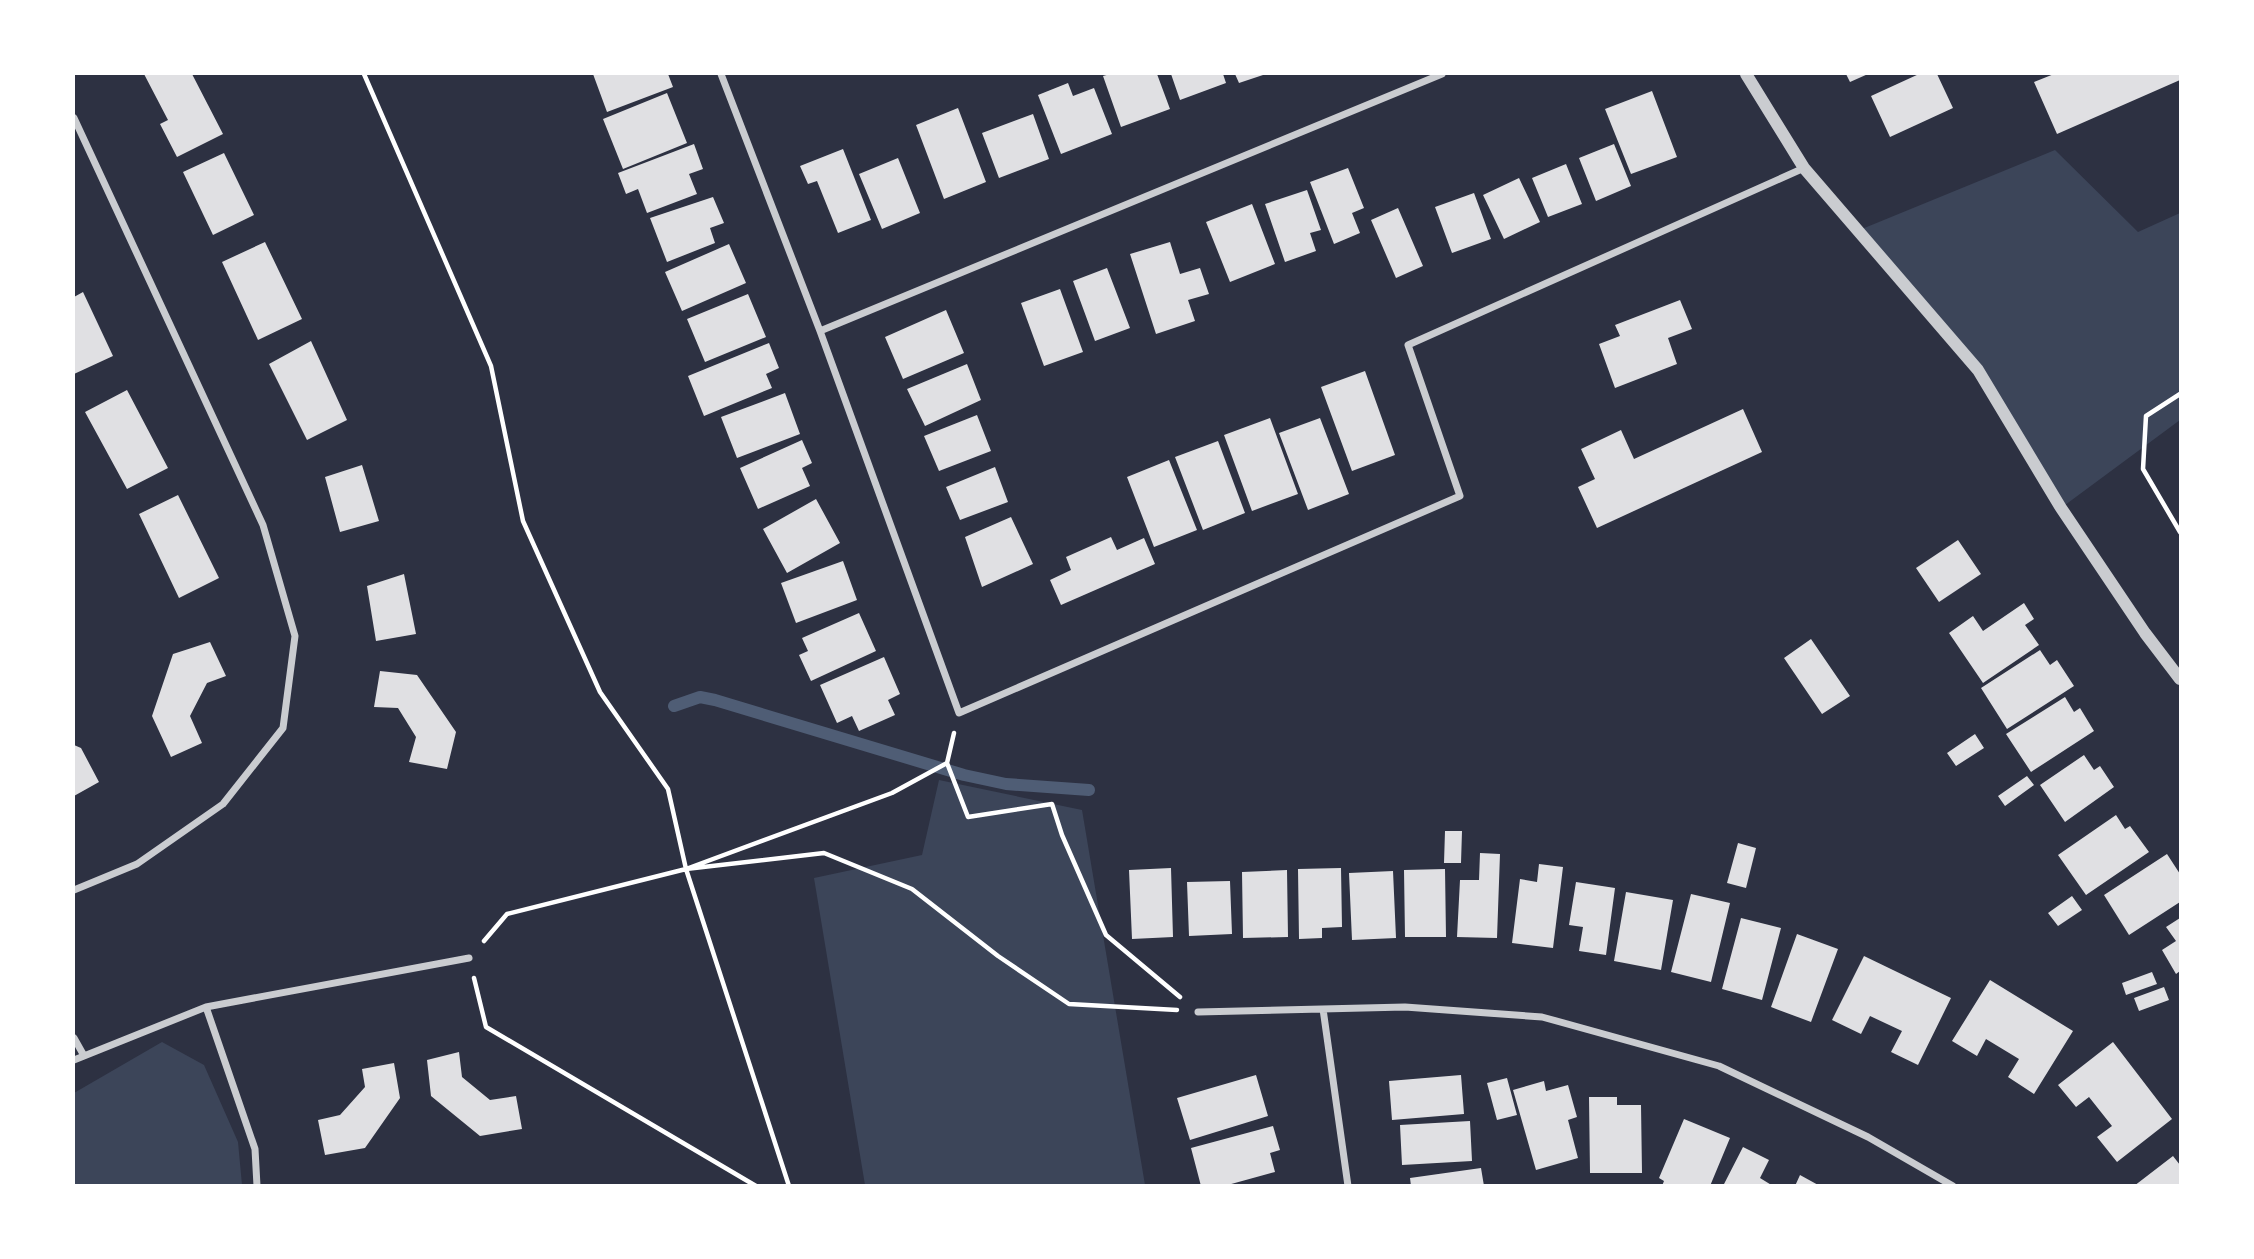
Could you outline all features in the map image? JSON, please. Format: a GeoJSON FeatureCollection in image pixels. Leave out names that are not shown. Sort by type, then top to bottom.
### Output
{"type":"FeatureCollection","features":[{"type":"Feature","properties":{"kind":"street"},"geometry":{"type":"LineString","coordinates":[[721,74],[820,331],[958,713],[1460,496],[1408,345],[1804,168]]}},
{"type":"Feature","properties":{"kind":"street"},"geometry":{"type":"LineString","coordinates":[[820,331],[1441,74]]}},
{"type":"Feature","properties":{"kind":"street"},"geometry":{"type":"LineString","coordinates":[[1746,74],[1804,168],[1978,370],[2061,509],[2180,680]]}},
{"type":"Feature","properties":{"kind":"street"},"geometry":{"type":"LineString","coordinates":[[74,118],[263,524],[295,636],[283,728],[223,804],[137,864],[74,890]]}},
{"type":"Feature","properties":{"kind":"street"},"geometry":{"type":"LineString","coordinates":[[74,1060],[83,1054],[206,1007],[469,958]]}},
{"type":"Feature","properties":{"kind":"street"},"geometry":{"type":"LineString","coordinates":[[206,1007],[248,1123],[255,1149],[257,1185]]}},
{"type":"Feature","properties":{"kind":"street"},"geometry":{"type":"LineString","coordinates":[[1198,1012],[1405,1007],[1542,1017],[1719,1066],[1868,1137],[1953,1185]]}},
{"type":"Feature","properties":{"kind":"street"},"geometry":{"type":"LineString","coordinates":[[1323,1009],[1348,1185]]}},
{"type":"Feature","properties":{"kind":"street"},"geometry":{"type":"LineString","coordinates":[[74,1038],[83,1054]]}},
{"type":"Feature","properties":{"kind":"path"},"geometry":{"type":"LineString","coordinates":[[364,74],[491,366],[523,522],[600,692],[668,789],[686,870],[789,1185]]}},
{"type":"Feature","properties":{"kind":"path"},"geometry":{"type":"LineString","coordinates":[[2180,394],[2146,416],[2143,469],[2180,532]]}},
{"type":"Feature","properties":{"kind":"path"},"geometry":{"type":"LineString","coordinates":[[756,1185],[486,1027],[469,958],[507,914],[686,870],[892,793],[947,763],[968,817],[1052,804],[1062,835],[1106,935],[1198,1012]]}},
{"type":"Feature","properties":{"kind":"path"},"geometry":{"type":"LineString","coordinates":[[686,870],[824,853],[912,889],[998,956],[1069,1004],[1198,1012]]}},
{"type":"Feature","properties":{"kind":"shaded area"},"geometry":{"type":"Polygon","coordinates":[[[2055,150],[2138,232],[2180,213],[2180,420],[2061,508],[1978,370],[1857,231],[2055,150]]]}},
{"type":"Feature","properties":{"kind":"shaded area"},"geometry":{"type":"Polygon","coordinates":[[[939,780],[1082,810],[1145,1185],[865,1185],[814,878],[922,855],[939,780]]]}},
{"type":"Feature","properties":{"kind":"shaded area"},"geometry":{"type":"Polygon","coordinates":[[[162,1042],[204,1065],[238,1142],[242,1185],[74,1185],[74,1093],[162,1042]]]}},
{"type":"Feature","properties":{"kind":"building"},"geometry":{"type":"Polygon","coordinates":[[[144,74],[192,74],[223,134],[177,157],[160,124],[168,120],[144,74]]]}},
{"type":"Feature","properties":{"kind":"building"},"geometry":{"type":"Polygon","coordinates":[[[593,74],[668,74],[673,87],[607,112],[593,74]]]}},
{"type":"Feature","properties":{"kind":"building"},"geometry":{"type":"Polygon","coordinates":[[[1157,74],[1170,109],[1121,127],[1103,76],[1157,74]]]}},
{"type":"Feature","properties":{"kind":"building"},"geometry":{"type":"Polygon","coordinates":[[[1171,74],[1223,74],[1226,83],[1180,100],[1171,74]]]}},
{"type":"Feature","properties":{"kind":"building"},"geometry":{"type":"Polygon","coordinates":[[[1235,74],[1266,74],[1239,83],[1235,74]]]}},
{"type":"Feature","properties":{"kind":"building"},"geometry":{"type":"Polygon","coordinates":[[[1846,74],[1868,74],[1850,82],[1846,74]]]}},
{"type":"Feature","properties":{"kind":"building"},"geometry":{"type":"Polygon","coordinates":[[[1919,74],[1937,74],[1953,108],[1890,137],[1871,96],[1919,74]]]}},
{"type":"Feature","properties":{"kind":"building"},"geometry":{"type":"Polygon","coordinates":[[[2054,74],[2180,74],[2180,80],[2057,134],[2034,82],[2054,74]]]}},
{"type":"Feature","properties":{"kind":"building"},"geometry":{"type":"Polygon","coordinates":[[[1068,83],[1073,96],[1094,88],[1112,134],[1061,154],[1038,95],[1068,83]]]}},
{"type":"Feature","properties":{"kind":"building"},"geometry":{"type":"Polygon","coordinates":[[[1652,91],[1677,157],[1631,174],[1605,109],[1652,91]]]}},
{"type":"Feature","properties":{"kind":"building"},"geometry":{"type":"Polygon","coordinates":[[[667,93],[687,143],[623,169],[603,119],[667,93]]]}},
{"type":"Feature","properties":{"kind":"building"},"geometry":{"type":"Polygon","coordinates":[[[958,108],[986,182],[944,199],[916,125],[958,108]]]}},
{"type":"Feature","properties":{"kind":"building"},"geometry":{"type":"Polygon","coordinates":[[[1033,114],[1049,159],[999,178],[982,133],[1033,114]]]}},
{"type":"Feature","properties":{"kind":"building"},"geometry":{"type":"Polygon","coordinates":[[[694,144],[703,169],[689,174],[697,194],[647,213],[638,189],[626,194],[618,173],[694,144]]]}},
{"type":"Feature","properties":{"kind":"building"},"geometry":{"type":"Polygon","coordinates":[[[1614,144],[1631,186],[1596,201],[1579,158],[1614,144]]]}},
{"type":"Feature","properties":{"kind":"building"},"geometry":{"type":"Polygon","coordinates":[[[843,149],[871,220],[838,233],[817,181],[808,184],[800,166],[843,149]]]}},
{"type":"Feature","properties":{"kind":"building"},"geometry":{"type":"Polygon","coordinates":[[[224,153],[254,215],[213,235],[183,172],[224,153]]]}},
{"type":"Feature","properties":{"kind":"building"},"geometry":{"type":"Polygon","coordinates":[[[898,158],[920,213],[882,229],[859,174],[898,158]]]}},
{"type":"Feature","properties":{"kind":"building"},"geometry":{"type":"Polygon","coordinates":[[[1566,164],[1582,204],[1548,217],[1532,178],[1566,164]]]}},
{"type":"Feature","properties":{"kind":"building"},"geometry":{"type":"Polygon","coordinates":[[[1348,168],[1364,208],[1352,213],[1360,233],[1334,244],[1310,182],[1348,168]]]}},
{"type":"Feature","properties":{"kind":"building"},"geometry":{"type":"Polygon","coordinates":[[[1519,178],[1540,222],[1504,239],[1483,195],[1519,178]]]}},
{"type":"Feature","properties":{"kind":"building"},"geometry":{"type":"Polygon","coordinates":[[[1307,190],[1321,230],[1310,233],[1316,251],[1285,262],[1265,204],[1307,190]]]}},
{"type":"Feature","properties":{"kind":"building"},"geometry":{"type":"Polygon","coordinates":[[[1474,193],[1491,239],[1452,253],[1435,207],[1474,193]]]}},
{"type":"Feature","properties":{"kind":"building"},"geometry":{"type":"Polygon","coordinates":[[[713,197],[724,223],[710,228],[715,243],[667,262],[650,218],[713,197]]]}},
{"type":"Feature","properties":{"kind":"building"},"geometry":{"type":"Polygon","coordinates":[[[1252,204],[1275,264],[1230,282],[1206,222],[1252,204]]]}},
{"type":"Feature","properties":{"kind":"building"},"geometry":{"type":"Polygon","coordinates":[[[1398,208],[1423,266],[1396,278],[1371,220],[1398,208]]]}},
{"type":"Feature","properties":{"kind":"building"},"geometry":{"type":"Polygon","coordinates":[[[265,242],[302,319],[258,340],[222,262],[265,242]]]}},
{"type":"Feature","properties":{"kind":"building"},"geometry":{"type":"Polygon","coordinates":[[[1170,242],[1180,274],[1200,268],[1209,294],[1188,300],[1195,321],[1156,334],[1130,254],[1170,242]]]}},
{"type":"Feature","properties":{"kind":"building"},"geometry":{"type":"Polygon","coordinates":[[[729,244],[746,283],[682,311],[665,272],[729,244]]]}},
{"type":"Feature","properties":{"kind":"building"},"geometry":{"type":"Polygon","coordinates":[[[1107,268],[1130,328],[1095,341],[1073,281],[1107,268]]]}},
{"type":"Feature","properties":{"kind":"building"},"geometry":{"type":"Polygon","coordinates":[[[1060,289],[1083,352],[1044,366],[1021,303],[1060,289]]]}},
{"type":"Feature","properties":{"kind":"building"},"geometry":{"type":"Polygon","coordinates":[[[83,292],[113,356],[74,374],[74,297],[83,292]]]}},
{"type":"Feature","properties":{"kind":"building"},"geometry":{"type":"Polygon","coordinates":[[[748,294],[766,337],[705,362],[687,319],[748,294]]]}},
{"type":"Feature","properties":{"kind":"building"},"geometry":{"type":"Polygon","coordinates":[[[1680,300],[1692,329],[1668,338],[1677,364],[1615,388],[1599,344],[1620,336],[1615,325],[1680,300]]]}},
{"type":"Feature","properties":{"kind":"building"},"geometry":{"type":"Polygon","coordinates":[[[946,310],[964,353],[903,379],[885,337],[946,310]]]}},
{"type":"Feature","properties":{"kind":"building"},"geometry":{"type":"Polygon","coordinates":[[[311,341],[347,420],[307,440],[269,364],[311,341]]]}},
{"type":"Feature","properties":{"kind":"building"},"geometry":{"type":"Polygon","coordinates":[[[769,343],[779,368],[766,374],[772,388],[704,416],[688,376],[769,343]]]}},
{"type":"Feature","properties":{"kind":"building"},"geometry":{"type":"Polygon","coordinates":[[[967,364],[981,400],[925,426],[907,389],[967,364]]]}},
{"type":"Feature","properties":{"kind":"building"},"geometry":{"type":"Polygon","coordinates":[[[1365,371],[1395,455],[1352,471],[1321,387],[1365,371]]]}},
{"type":"Feature","properties":{"kind":"building"},"geometry":{"type":"Polygon","coordinates":[[[127,390],[168,468],[127,489],[85,412],[127,390]]]}},
{"type":"Feature","properties":{"kind":"building"},"geometry":{"type":"Polygon","coordinates":[[[785,393],[800,434],[737,458],[721,417],[785,393]]]}},
{"type":"Feature","properties":{"kind":"building"},"geometry":{"type":"Polygon","coordinates":[[[1743,409],[1762,452],[1597,528],[1578,487],[1595,479],[1581,449],[1621,430],[1634,459],[1743,409]]]}},
{"type":"Feature","properties":{"kind":"building"},"geometry":{"type":"Polygon","coordinates":[[[977,415],[991,451],[939,471],[924,436],[977,415]]]}},
{"type":"Feature","properties":{"kind":"building"},"geometry":{"type":"Polygon","coordinates":[[[1270,418],[1298,494],[1252,511],[1224,435],[1270,418]]]}},
{"type":"Feature","properties":{"kind":"building"},"geometry":{"type":"Polygon","coordinates":[[[1320,418],[1349,494],[1308,510],[1279,433],[1320,418]]]}},
{"type":"Feature","properties":{"kind":"building"},"geometry":{"type":"Polygon","coordinates":[[[802,440],[812,463],[802,468],[810,486],[758,509],[740,468],[802,440]]]}},
{"type":"Feature","properties":{"kind":"building"},"geometry":{"type":"Polygon","coordinates":[[[1218,441],[1245,513],[1203,530],[1175,457],[1218,441]]]}},
{"type":"Feature","properties":{"kind":"building"},"geometry":{"type":"Polygon","coordinates":[[[1169,460],[1197,530],[1154,547],[1127,477],[1169,460]]]}},
{"type":"Feature","properties":{"kind":"building"},"geometry":{"type":"Polygon","coordinates":[[[362,465],[379,521],[340,532],[325,477],[362,465]]]}},
{"type":"Feature","properties":{"kind":"building"},"geometry":{"type":"Polygon","coordinates":[[[995,467],[1008,502],[960,520],[946,487],[995,467]]]}},
{"type":"Feature","properties":{"kind":"building"},"geometry":{"type":"Polygon","coordinates":[[[178,495],[219,578],[179,598],[139,514],[178,495]]]}},
{"type":"Feature","properties":{"kind":"building"},"geometry":{"type":"Polygon","coordinates":[[[816,499],[840,543],[787,573],[763,529],[816,499]]]}},
{"type":"Feature","properties":{"kind":"building"},"geometry":{"type":"Polygon","coordinates":[[[1011,517],[1033,564],[982,587],[965,537],[1011,517]]]}},
{"type":"Feature","properties":{"kind":"building"},"geometry":{"type":"Polygon","coordinates":[[[1111,537],[1117,550],[1144,538],[1155,564],[1061,605],[1050,580],[1071,570],[1066,557],[1111,537]]]}},
{"type":"Feature","properties":{"kind":"building"},"geometry":{"type":"Polygon","coordinates":[[[1958,540],[1981,574],[1939,602],[1916,568],[1958,540]]]}},
{"type":"Feature","properties":{"kind":"building"},"geometry":{"type":"Polygon","coordinates":[[[843,561],[857,600],[796,623],[781,583],[843,561]]]}},
{"type":"Feature","properties":{"kind":"building"},"geometry":{"type":"Polygon","coordinates":[[[404,574],[416,634],[376,641],[367,586],[404,574]]]}},
{"type":"Feature","properties":{"kind":"building"},"geometry":{"type":"Polygon","coordinates":[[[2024,603],[2034,619],[2025,625],[2039,645],[1983,683],[1949,633],[1973,616],[1983,631],[2024,603]]]}},
{"type":"Feature","properties":{"kind":"building"},"geometry":{"type":"Polygon","coordinates":[[[859,613],[876,651],[811,681],[799,655],[808,651],[802,638],[859,613]]]}},
{"type":"Feature","properties":{"kind":"building"},"geometry":{"type":"Polygon","coordinates":[[[1811,639],[1850,696],[1822,714],[1784,658],[1811,639]]]}},
{"type":"Feature","properties":{"kind":"building"},"geometry":{"type":"Polygon","coordinates":[[[210,642],[226,676],[207,683],[190,716],[202,743],[171,757],[152,716],[173,654],[210,642]]]}},
{"type":"Feature","properties":{"kind":"building"},"geometry":{"type":"Polygon","coordinates":[[[2040,650],[2050,665],[2057,660],[2074,686],[2007,729],[1981,688],[2040,650]]]}},
{"type":"Feature","properties":{"kind":"building"},"geometry":{"type":"Polygon","coordinates":[[[884,657],[900,694],[888,700],[895,715],[859,731],[852,716],[837,723],[820,685],[884,657]]]}},
{"type":"Feature","properties":{"kind":"building"},"geometry":{"type":"Polygon","coordinates":[[[380,671],[417,675],[456,732],[447,769],[409,762],[416,737],[398,708],[374,707],[380,671]]]}},
{"type":"Feature","properties":{"kind":"building"},"geometry":{"type":"Polygon","coordinates":[[[2065,697],[2074,712],[2080,708],[2094,731],[2031,772],[2006,734],[2065,697]]]}},
{"type":"Feature","properties":{"kind":"building"},"geometry":{"type":"Polygon","coordinates":[[[1975,734],[1984,748],[1956,766],[1947,753],[1975,734]]]}},
{"type":"Feature","properties":{"kind":"building"},"geometry":{"type":"Polygon","coordinates":[[[74,745],[81,748],[99,782],[74,796],[74,745]]]}},
{"type":"Feature","properties":{"kind":"building"},"geometry":{"type":"Polygon","coordinates":[[[2084,755],[2094,770],[2100,766],[2114,787],[2065,822],[2040,785],[2084,755]]]}},
{"type":"Feature","properties":{"kind":"building"},"geometry":{"type":"Polygon","coordinates":[[[2027,776],[2034,785],[2005,806],[1998,796],[2027,776]]]}},
{"type":"Feature","properties":{"kind":"building"},"geometry":{"type":"Polygon","coordinates":[[[2116,815],[2125,829],[2130,826],[2149,852],[2086,895],[2058,855],[2116,815]]]}},
{"type":"Feature","properties":{"kind":"building"},"geometry":{"type":"Polygon","coordinates":[[[1445,831],[1462,831],[1461,863],[1444,863],[1445,831]]]}},
{"type":"Feature","properties":{"kind":"building"},"geometry":{"type":"Polygon","coordinates":[[[1738,843],[1756,848],[1746,888],[1727,883],[1738,843]]]}},
{"type":"Feature","properties":{"kind":"building"},"geometry":{"type":"Polygon","coordinates":[[[1480,853],[1500,854],[1497,938],[1457,937],[1460,880],[1479,880],[1480,853]]]}},
{"type":"Feature","properties":{"kind":"building"},"geometry":{"type":"Polygon","coordinates":[[[2167,854],[2180,874],[2180,902],[2129,935],[2104,895],[2167,854]]]}},
{"type":"Feature","properties":{"kind":"building"},"geometry":{"type":"Polygon","coordinates":[[[1539,864],[1563,867],[1553,948],[1512,943],[1520,879],[1537,882],[1539,864]]]}},
{"type":"Feature","properties":{"kind":"building"},"geometry":{"type":"Polygon","coordinates":[[[1171,868],[1173,937],[1132,939],[1129,870],[1171,868]]]}},
{"type":"Feature","properties":{"kind":"building"},"geometry":{"type":"Polygon","coordinates":[[[1341,868],[1342,927],[1322,928],[1322,938],[1299,939],[1298,869],[1341,868]]]}},
{"type":"Feature","properties":{"kind":"building"},"geometry":{"type":"Polygon","coordinates":[[[1445,869],[1446,937],[1405,937],[1404,870],[1445,869]]]}},
{"type":"Feature","properties":{"kind":"building"},"geometry":{"type":"Polygon","coordinates":[[[1287,870],[1288,937],[1243,938],[1242,872],[1287,870]]]}},
{"type":"Feature","properties":{"kind":"building"},"geometry":{"type":"Polygon","coordinates":[[[1393,871],[1396,938],[1352,940],[1349,873],[1393,871]]]}},
{"type":"Feature","properties":{"kind":"building"},"geometry":{"type":"Polygon","coordinates":[[[1230,881],[1232,934],[1189,936],[1187,882],[1230,881]]]}},
{"type":"Feature","properties":{"kind":"building"},"geometry":{"type":"Polygon","coordinates":[[[1576,882],[1615,888],[1606,955],[1579,951],[1583,927],[1569,925],[1576,882]]]}},
{"type":"Feature","properties":{"kind":"building"},"geometry":{"type":"Polygon","coordinates":[[[1626,892],[1673,900],[1661,970],[1614,961],[1626,892]]]}},
{"type":"Feature","properties":{"kind":"building"},"geometry":{"type":"Polygon","coordinates":[[[1691,894],[1730,903],[1711,982],[1671,972],[1691,894]]]}},
{"type":"Feature","properties":{"kind":"building"},"geometry":{"type":"Polygon","coordinates":[[[2072,896],[2082,910],[2058,926],[2048,913],[2072,896]]]}},
{"type":"Feature","properties":{"kind":"building"},"geometry":{"type":"Polygon","coordinates":[[[1741,918],[1781,928],[1762,1000],[1722,989],[1741,918]]]}},
{"type":"Feature","properties":{"kind":"building"},"geometry":{"type":"Polygon","coordinates":[[[2180,918],[2180,971],[2176,974],[2162,950],[2176,941],[2166,927],[2180,918]]]}},
{"type":"Feature","properties":{"kind":"building"},"geometry":{"type":"Polygon","coordinates":[[[1797,934],[1838,949],[1811,1022],[1771,1007],[1797,934]]]}},
{"type":"Feature","properties":{"kind":"building"},"geometry":{"type":"Polygon","coordinates":[[[1864,956],[1951,998],[1918,1065],[1891,1052],[1902,1031],[1870,1016],[1861,1034],[1832,1020],[1864,956]]]}},
{"type":"Feature","properties":{"kind":"building"},"geometry":{"type":"Polygon","coordinates":[[[2152,972],[2157,984],[2126,995],[2122,983],[2152,972]]]}},
{"type":"Feature","properties":{"kind":"building"},"geometry":{"type":"Polygon","coordinates":[[[1990,980],[2073,1031],[2034,1094],[2008,1077],[2019,1059],[1986,1039],[1977,1056],[1952,1041],[1990,980]]]}},
{"type":"Feature","properties":{"kind":"building"},"geometry":{"type":"Polygon","coordinates":[[[2164,987],[2169,1000],[2139,1011],[2134,998],[2164,987]]]}},
{"type":"Feature","properties":{"kind":"building"},"geometry":{"type":"Polygon","coordinates":[[[2113,1042],[2172,1119],[2117,1162],[2097,1137],[2112,1126],[2089,1097],[2076,1107],[2058,1085],[2113,1042]]]}},
{"type":"Feature","properties":{"kind":"building"},"geometry":{"type":"Polygon","coordinates":[[[459,1052],[462,1077],[490,1100],[516,1096],[522,1129],[480,1136],[431,1096],[427,1060],[459,1052]]]}},
{"type":"Feature","properties":{"kind":"building"},"geometry":{"type":"Polygon","coordinates":[[[394,1063],[400,1098],[365,1148],[325,1155],[318,1120],[340,1115],[365,1087],[362,1069],[394,1063]]]}},
{"type":"Feature","properties":{"kind":"building"},"geometry":{"type":"Polygon","coordinates":[[[1256,1075],[1268,1116],[1190,1140],[1177,1098],[1256,1075]]]}},
{"type":"Feature","properties":{"kind":"building"},"geometry":{"type":"Polygon","coordinates":[[[1461,1075],[1464,1114],[1392,1120],[1389,1081],[1461,1075]]]}},
{"type":"Feature","properties":{"kind":"building"},"geometry":{"type":"Polygon","coordinates":[[[1507,1078],[1517,1115],[1497,1120],[1487,1083],[1507,1078]]]}},
{"type":"Feature","properties":{"kind":"building"},"geometry":{"type":"Polygon","coordinates":[[[1544,1081],[1546,1091],[1568,1085],[1577,1117],[1568,1120],[1578,1158],[1536,1170],[1513,1090],[1544,1081]]]}},
{"type":"Feature","properties":{"kind":"building"},"geometry":{"type":"Polygon","coordinates":[[[1589,1097],[1617,1097],[1617,1105],[1641,1105],[1642,1173],[1590,1173],[1589,1097]]]}},
{"type":"Feature","properties":{"kind":"building"},"geometry":{"type":"Polygon","coordinates":[[[1684,1119],[1730,1138],[1710,1186],[1662,1186],[1664,1181],[1659,1178],[1684,1119]]]}},
{"type":"Feature","properties":{"kind":"building"},"geometry":{"type":"Polygon","coordinates":[[[1470,1121],[1472,1161],[1402,1165],[1400,1125],[1470,1121]]]}},
{"type":"Feature","properties":{"kind":"building"},"geometry":{"type":"Polygon","coordinates":[[[1273,1126],[1280,1150],[1270,1153],[1275,1172],[1224,1186],[1201,1186],[1191,1148],[1273,1126]]]}},
{"type":"Feature","properties":{"kind":"building"},"geometry":{"type":"Polygon","coordinates":[[[1743,1147],[1769,1160],[1760,1178],[1773,1186],[1723,1186],[1743,1147]]]}},
{"type":"Feature","properties":{"kind":"building"},"geometry":{"type":"Polygon","coordinates":[[[2173,1156],[2180,1165],[2180,1186],[2134,1186],[2173,1156]]]}},
{"type":"Feature","properties":{"kind":"building"},"geometry":{"type":"Polygon","coordinates":[[[1481,1168],[1484,1186],[1411,1186],[1410,1178],[1481,1168]]]}},
{"type":"Feature","properties":{"kind":"building"},"geometry":{"type":"Polygon","coordinates":[[[1800,1175],[1820,1186],[1795,1186],[1800,1175]]]}},
{"type":"Feature","properties":{"kind":"waterway"},"geometry":{"type":"LineString","coordinates":[[674,706],[700,697],[715,700],[964,775],[1006,784],[1089,790]]}}]}
